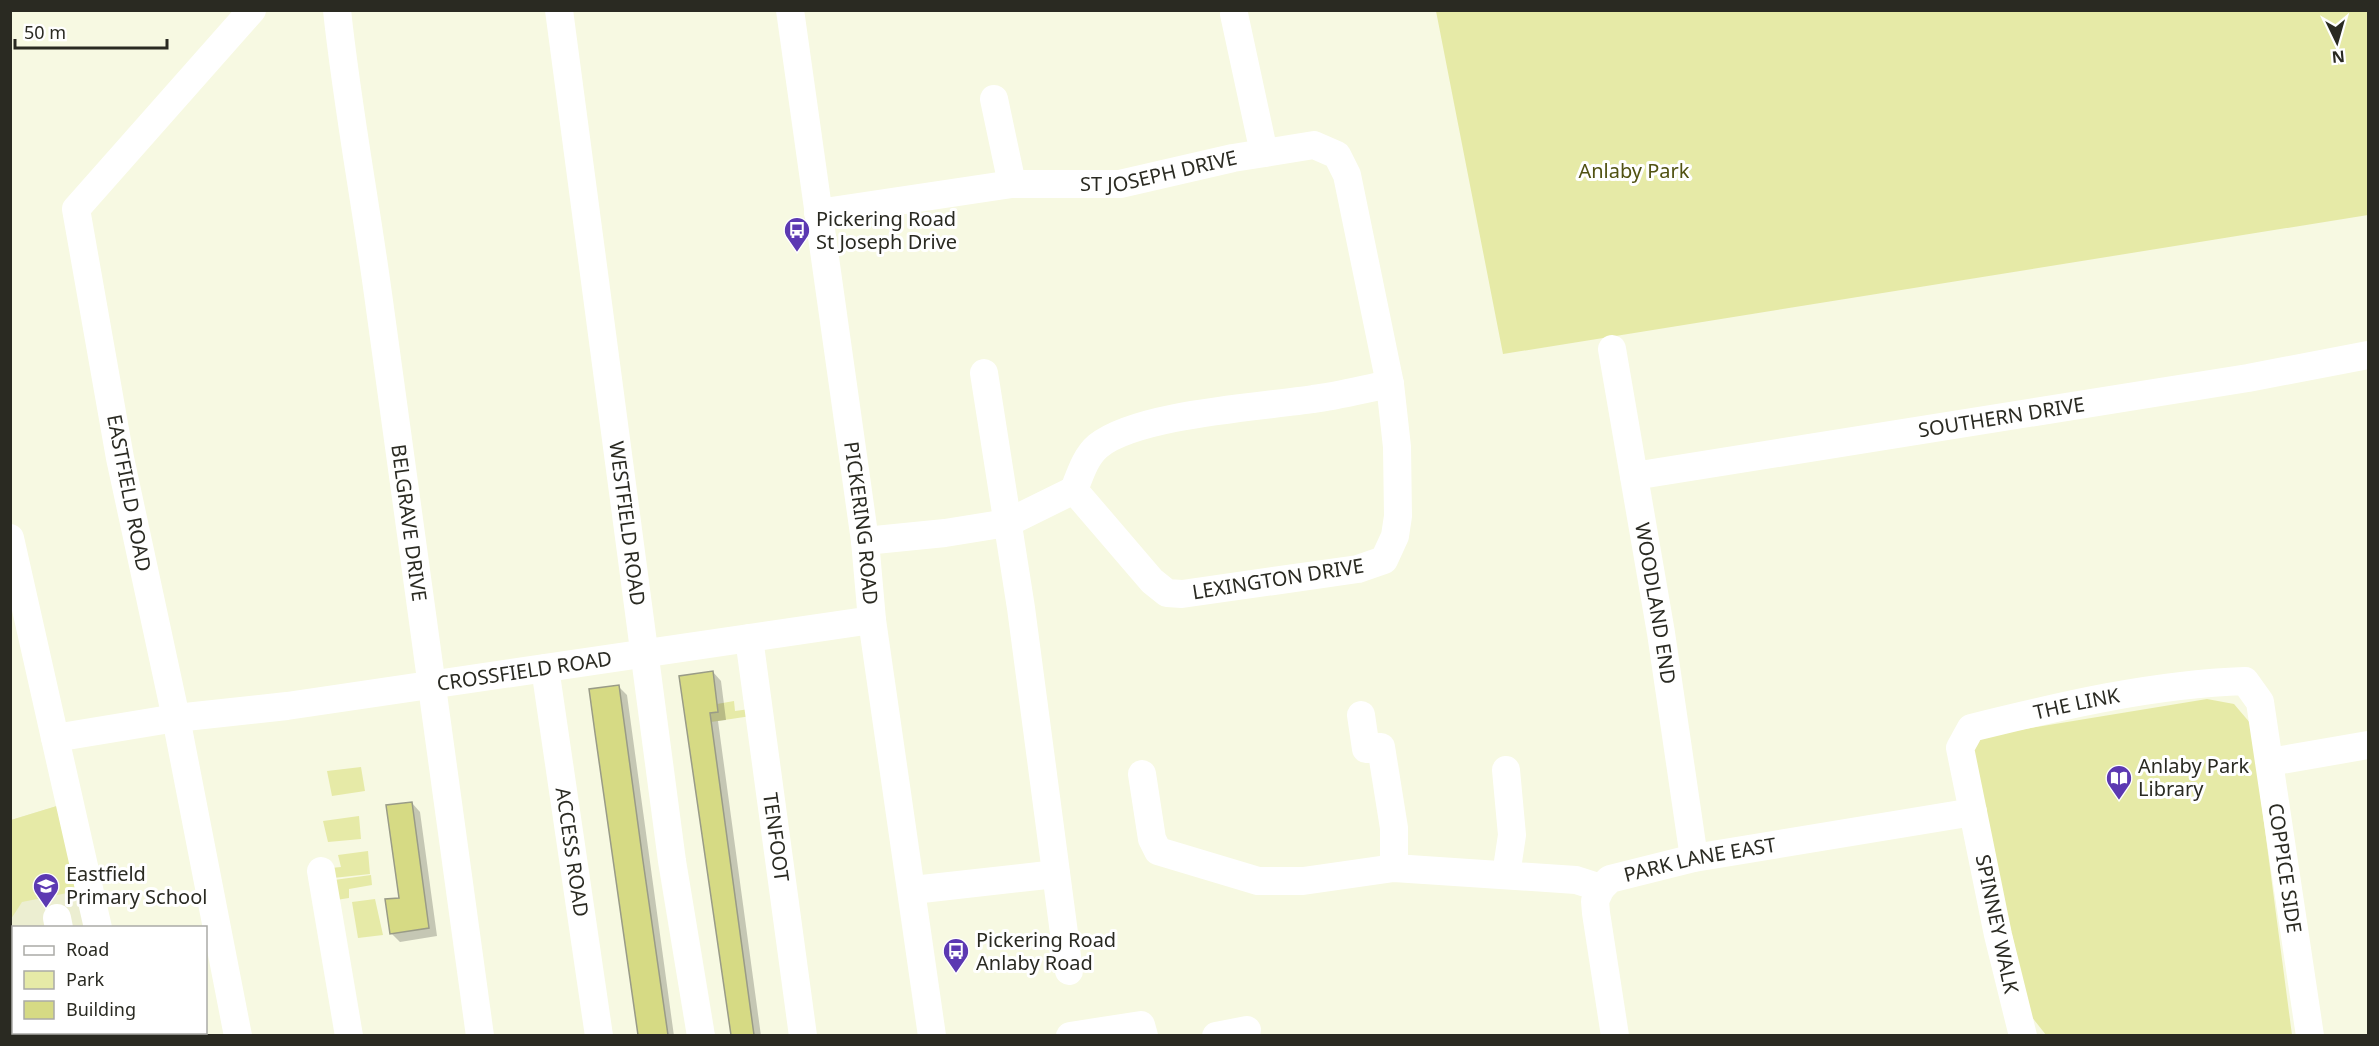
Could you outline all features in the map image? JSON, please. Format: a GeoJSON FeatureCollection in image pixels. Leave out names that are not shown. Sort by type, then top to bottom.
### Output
{"type":"FeatureCollection","features":[{"type":"Feature","properties":{"kind":"street","name":"EASTFIELD ROAD"},"geometry":{"type":"LineString","coordinates":[[238,1035],[176,718],[120,458],[76,209],[252,10]]}},
{"type":"Feature","properties":{"kind":"street","name":"BELGRAVE DRIVE"},"geometry":{"type":"LineString","coordinates":[[337,10],[480,1035]]}},
{"type":"Feature","properties":{"kind":"street","name":"WESTFIELD ROAD"},"geometry":{"type":"LineString","coordinates":[[559,10],[672,861],[701,1035]]}},
{"type":"Feature","properties":{"kind":"street","name":"PICKERING ROAD"},"geometry":{"type":"LineString","coordinates":[[789,10],[865,541],[872,620],[913,890],[932,1035]]}},
{"type":"Feature","properties":{"kind":"street"},"geometry":{"type":"LineString","coordinates":[[1234,14],[1264,153]]}},
{"type":"Feature","properties":{"kind":"street"},"geometry":{"type":"LineString","coordinates":[[994,99],[1012,184]]}},
{"type":"Feature","properties":{"kind":"street","name":"ST JOSEPH DRIVE"},"geometry":{"type":"LineString","coordinates":[[818,213],[1012,184],[1120,184],[1264,153],[1314,146],[1337,155],[1347,175],[1374,310]]}},
{"type":"Feature","properties":{"kind":"street","name":"LEXINGTON DRIVE"},"geometry":{"type":"LineString","coordinates":[[1074,490],[1152,581],[1167,593],[1182,594],[1358,569],[1384,560],[1395,536],[1398,516],[1397,447],[1390,384],[1374,310]]}},
{"type":"Feature","properties":{"kind":"street","name":"WOODLAND END"},"geometry":{"type":"LineString","coordinates":[[1612,349],[1694,858]]}},
{"type":"Feature","properties":{"kind":"street","name":"SOUTHERN DRIVE"},"geometry":{"type":"LineString","coordinates":[[1634,476],[2248,378],[2368,355]]}},
{"type":"Feature","properties":{"kind":"street"},"geometry":{"type":"LineString","coordinates":[[984,373],[1069,971]]}},
{"type":"Feature","properties":{"kind":"street"},"geometry":{"type":"LineString","coordinates":[[865,541],[945,533],[1007,523],[1074,490],[1084,464],[1098,446],[1134,428],[1203,414],[1315,399],[1390,384]]}},
{"type":"Feature","properties":{"kind":"street"},"geometry":{"type":"LineString","coordinates":[[10,538],[98,926]]}},
{"type":"Feature","properties":{"kind":"street","name":"CROSSFIELD ROAD"},"geometry":{"type":"LineString","coordinates":[[176,718],[287,706],[872,620]]}},
{"type":"Feature","properties":{"kind":"street","name":"TENFOOT"},"geometry":{"type":"LineString","coordinates":[[749,638],[803,1035]]}},
{"type":"Feature","properties":{"kind":"street","name":"ACCESS ROAD"},"geometry":{"type":"LineString","coordinates":[[545,668],[599,1035]]}},
{"type":"Feature","properties":{"kind":"street","name":"THE LINK"},"geometry":{"type":"LineString","coordinates":[[1973,812],[1960,747],[1971,728],[2125,694],[2208,682],[2245,681],[2260,702]]}},
{"type":"Feature","properties":{"kind":"street","name":"COPPICE SIDE"},"geometry":{"type":"LineString","coordinates":[[2260,702],[2310,1035]]}},
{"type":"Feature","properties":{"kind":"street"},"geometry":{"type":"LineString","coordinates":[[1361,715],[1366,749],[1381,747],[1394,828],[1394,868]]}},
{"type":"Feature","properties":{"kind":"street"},"geometry":{"type":"LineString","coordinates":[[55,738],[176,718]]}},
{"type":"Feature","properties":{"kind":"street"},"geometry":{"type":"LineString","coordinates":[[2270,762],[2368,745]]}},
{"type":"Feature","properties":{"kind":"street"},"geometry":{"type":"LineString","coordinates":[[1506,770],[1512,836],[1506,875]]}},
{"type":"Feature","properties":{"kind":"street","name":"PARK LANE EAST"},"geometry":{"type":"LineString","coordinates":[[1142,774],[1152,838],[1158,851],[1258,881],[1303,881],[1394,868],[1575,880],[1601,888],[1610,879],[1694,858],[1973,812]]}},
{"type":"Feature","properties":{"kind":"street","name":"SPINNEY WALK"},"geometry":{"type":"LineString","coordinates":[[1973,812],[1998,935],[2023,1035]]}},
{"type":"Feature","properties":{"kind":"street"},"geometry":{"type":"LineString","coordinates":[[321,871],[349,1035]]}},
{"type":"Feature","properties":{"kind":"street"},"geometry":{"type":"LineString","coordinates":[[913,890],[1056,874]]}},
{"type":"Feature","properties":{"kind":"street"},"geometry":{"type":"LineString","coordinates":[[1601,888],[1595,901],[1596,913],[1615,1035]]}},
{"type":"Feature","properties":{"kind":"street"},"geometry":{"type":"LineString","coordinates":[[1070,1035],[1141,1025],[1143,1035]]}},
{"type":"Feature","properties":{"kind":"street"},"geometry":{"type":"LineString","coordinates":[[1216,1035],[1247,1030]]}},
{"type":"Feature","properties":{"kind":"shaded area","name":"Eastfield Primary School"},"geometry":{"type":"Polygon","coordinates":[[[60,805],[85,926],[12,926],[12,1034],[106,1035],[11,1036],[11,820],[60,805]]]}},
{"type":"Feature","properties":{"kind":"green space","name":"Anlaby Park"},"geometry":{"type":"Polygon","coordinates":[[[1436,11],[2368,11],[2368,215],[1503,354],[1436,11]]]}},
{"type":"Feature","properties":{"kind":"green space"},"geometry":{"type":"Polygon","coordinates":[[[2207,699],[2234,704],[2251,724],[2292,1035],[2046,1035],[2031,1016],[1969,751],[1982,736],[2207,699]]]}},
{"type":"Feature","properties":{"kind":"green space"},"geometry":{"type":"Polygon","coordinates":[[[734,701],[735,711],[750,709],[751,716],[711,722],[710,713],[718,712],[717,704],[734,701]]]}},
{"type":"Feature","properties":{"kind":"green space"},"geometry":{"type":"Polygon","coordinates":[[[361,767],[365,791],[332,796],[327,771],[361,767]]]}},
{"type":"Feature","properties":{"kind":"green space","name":"Eastfield Primary School"},"geometry":{"type":"Polygon","coordinates":[[[60,805],[77,891],[22,902],[11,919],[11,820],[60,805]]]}},
{"type":"Feature","properties":{"kind":"green space"},"geometry":{"type":"Polygon","coordinates":[[[359,816],[361,839],[328,842],[323,821],[359,816]]]}},
{"type":"Feature","properties":{"kind":"green space"},"geometry":{"type":"Polygon","coordinates":[[[368,851],[370,874],[333,878],[331,868],[341,867],[338,855],[368,851]]]}},
{"type":"Feature","properties":{"kind":"green space"},"geometry":{"type":"Polygon","coordinates":[[[371,875],[372,885],[349,889],[349,898],[336,900],[334,880],[371,875]]]}},
{"type":"Feature","properties":{"kind":"green space"},"geometry":{"type":"Polygon","coordinates":[[[375,899],[383,935],[358,938],[352,902],[375,899]]]}},
{"type":"Feature","properties":{"kind":"green space"},"geometry":{"type":"Polygon","coordinates":[[[11,919],[12,1034],[37,1035],[11,1036],[11,919]]]}},
{"type":"Feature","properties":{"kind":"building"},"geometry":{"type":"Polygon","coordinates":[[[713,671],[718,712],[710,713],[754,1035],[731,1035],[679,676],[713,671]]]}},
{"type":"Feature","properties":{"kind":"building"},"geometry":{"type":"Polygon","coordinates":[[[619,685],[668,1035],[638,1035],[595,733],[589,689],[619,685]]]}},
{"type":"Feature","properties":{"kind":"building"},"geometry":{"type":"Polygon","coordinates":[[[412,802],[429,928],[390,934],[385,899],[399,898],[386,805],[412,802]]]}},
{"type":"Feature","properties":{"kind":"place","name":"Pickering Road St Joseph Drive"},"geometry":{"type":"Point","coordinates":[797,253]}},
{"type":"Feature","properties":{"kind":"place","name":"Anlaby Park Library"},"geometry":{"type":"Point","coordinates":[2119,801]}},
{"type":"Feature","properties":{"kind":"place","name":"Eastfield Primary School"},"geometry":{"type":"Point","coordinates":[46,909]}},
{"type":"Feature","properties":{"kind":"place","name":"Pickering Road Anlaby Road"},"geometry":{"type":"Point","coordinates":[956,974]}}]}
